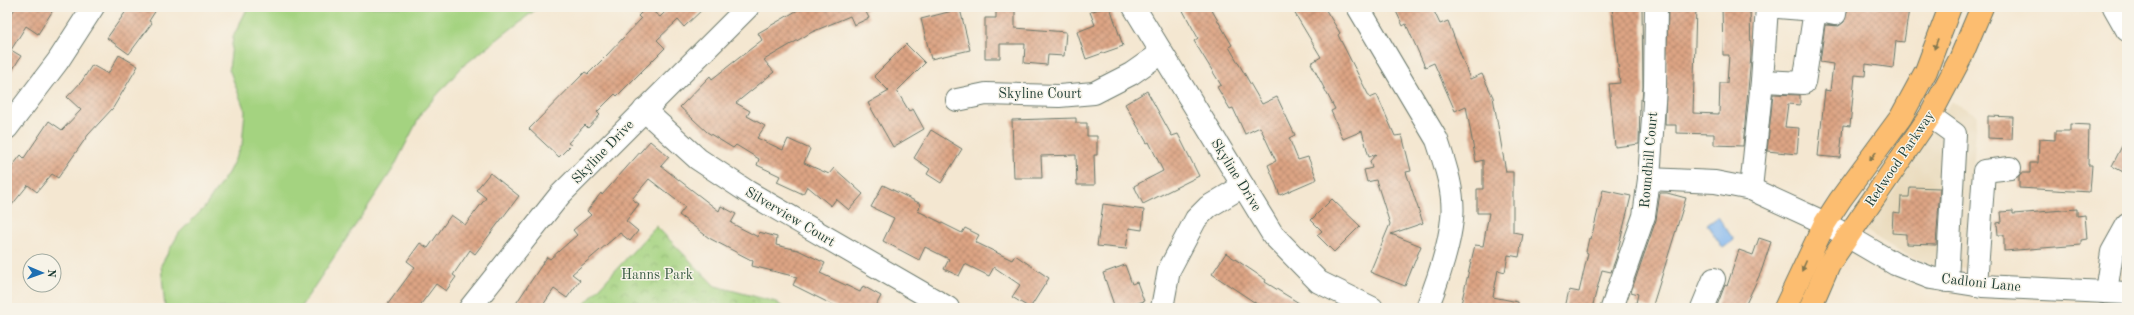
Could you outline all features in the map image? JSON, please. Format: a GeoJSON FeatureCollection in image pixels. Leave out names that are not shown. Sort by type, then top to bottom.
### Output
{"type":"FeatureCollection","features":[{"type":"Feature","properties":{"kind":"main road","name":"Redwood Parkway"},"geometry":{"type":"LineString","coordinates":[[1785,308],[1825,223],[1840,200],[1901,118],[1926,71],[1950,7]]}},
{"type":"Feature","properties":{"kind":"main road","name":"Redwood Parkway"},"geometry":{"type":"LineString","coordinates":[[1810,308],[1829,264],[1930,116],[1961,57],[1982,7]]}},
{"type":"Feature","properties":{"kind":"street"},"geometry":{"type":"LineString","coordinates":[[7,128],[58,61],[93,7]]}},
{"type":"Feature","properties":{"kind":"street","name":"Skyline Drive"},"geometry":{"type":"LineString","coordinates":[[470,308],[560,196],[748,7]]}},
{"type":"Feature","properties":{"kind":"street","name":"Skyline Drive"},"geometry":{"type":"LineString","coordinates":[[1134,7],[1273,236],[1297,262],[1319,282],[1372,308]]}},
{"type":"Feature","properties":{"kind":"street"},"geometry":{"type":"LineString","coordinates":[[1358,7],[1437,140],[1444,162],[1450,189],[1452,218],[1444,260],[1427,308]]}},
{"type":"Feature","properties":{"kind":"street","name":"Roundhill Court"},"geometry":{"type":"LineString","coordinates":[[1612,308],[1644,216],[1649,179],[1655,87],[1656,7]]}},
{"type":"Feature","properties":{"kind":"street"},"geometry":{"type":"LineString","coordinates":[[1751,189],[1762,81],[1767,7]]}},
{"type":"Feature","properties":{"kind":"street"},"geometry":{"type":"LineString","coordinates":[[1778,7],[1815,10],[1835,14],[1836,7]]}},
{"type":"Feature","properties":{"kind":"street"},"geometry":{"type":"LineString","coordinates":[[2114,7],[2127,30]]}},
{"type":"Feature","properties":{"kind":"street"},"geometry":{"type":"LineString","coordinates":[[1762,81],[1804,83],[1815,10]]}},
{"type":"Feature","properties":{"kind":"street","name":"Skyline Court"},"geometry":{"type":"LineString","coordinates":[[957,100],[986,94],[1059,96],[1094,93],[1131,74],[1161,53]]}},
{"type":"Feature","properties":{"kind":"street","name":"Silverview Court"},"geometry":{"type":"LineString","coordinates":[[644,110],[698,159],[748,192],[948,308]]}},
{"type":"Feature","properties":{"kind":"street"},"geometry":{"type":"LineString","coordinates":[[1930,116],[1955,134],[1947,281]]}},
{"type":"Feature","properties":{"kind":"street"},"geometry":{"type":"LineString","coordinates":[[1976,285],[1984,171],[2010,168]]}},
{"type":"Feature","properties":{"kind":"street","name":"Cadloni Lane"},"geometry":{"type":"LineString","coordinates":[[1649,179],[1715,182],[1751,189],[1825,223],[1846,237],[1895,264],[1947,281],[1976,285],[2127,293]]}},
{"type":"Feature","properties":{"kind":"street"},"geometry":{"type":"LineString","coordinates":[[1162,308],[1169,270],[1196,219],[1208,207],[1243,186]]}},
{"type":"Feature","properties":{"kind":"street"},"geometry":{"type":"LineString","coordinates":[[2106,292],[2112,252],[2127,225]]}},
{"type":"Feature","properties":{"kind":"street"},"geometry":{"type":"LineString","coordinates":[[1702,308],[1714,279]]}},
{"type":"Feature","properties":{"kind":"shaded area"},"geometry":{"type":"Polygon","coordinates":[[[1951,101],[1977,115],[1966,268],[1929,264],[1898,251],[1865,230],[1900,182],[1951,101]]]}},
{"type":"Feature","properties":{"kind":"green space"},"geometry":{"type":"Polygon","coordinates":[[[248,7],[539,7],[463,66],[422,112],[393,169],[300,308],[165,308],[161,265],[179,233],[204,208],[228,173],[242,145],[245,111],[229,69],[233,37],[248,7]]]}},
{"type":"Feature","properties":{"kind":"green space","name":"Hanns Park"},"geometry":{"type":"Polygon","coordinates":[[[656,226],[715,286],[776,302],[784,308],[581,308],[656,226]]]}},
{"type":"Feature","properties":{"kind":"water"},"geometry":{"type":"Polygon","coordinates":[[[1718,217],[1734,240],[1723,248],[1707,225],[1718,217]]]}},
{"type":"Feature","properties":{"kind":"building"},"geometry":{"type":"Polygon","coordinates":[[[16,7],[55,7],[38,34],[26,26],[11,50],[21,56],[7,79],[7,21],[16,7]]]}},
{"type":"Feature","properties":{"kind":"building"},"geometry":{"type":"Polygon","coordinates":[[[129,7],[158,7],[149,21],[152,23],[129,54],[107,38],[129,7]]]}},
{"type":"Feature","properties":{"kind":"building"},"geometry":{"type":"Polygon","coordinates":[[[647,7],[660,17],[667,10],[665,7],[705,7],[684,27],[678,20],[657,40],[665,48],[617,96],[615,94],[597,112],[600,115],[588,128],[585,125],[568,143],[571,145],[559,157],[529,129],[585,72],[588,74],[607,55],[641,19],[638,16],[647,7]]]}},
{"type":"Feature","properties":{"kind":"building"},"geometry":{"type":"Polygon","coordinates":[[[803,7],[872,7],[865,10],[869,18],[854,25],[850,16],[812,32],[764,60],[774,72],[736,103],[750,111],[747,116],[765,126],[757,138],[783,150],[788,139],[810,149],[804,163],[829,174],[834,168],[863,194],[849,210],[836,199],[831,206],[807,186],[803,194],[777,182],[780,176],[757,165],[759,159],[736,145],[733,148],[707,132],[680,107],[710,76],[712,79],[762,40],[758,33],[803,7]]]}},
{"type":"Feature","properties":{"kind":"building"},"geometry":{"type":"Polygon","coordinates":[[[1105,7],[1110,7],[1123,46],[1086,59],[1077,32],[1095,25],[1090,12],[1105,7]]]}},
{"type":"Feature","properties":{"kind":"building"},"geometry":{"type":"Polygon","coordinates":[[[1181,7],[1210,7],[1232,45],[1229,47],[1262,104],[1277,97],[1295,135],[1289,138],[1298,160],[1308,157],[1317,179],[1280,195],[1268,165],[1276,161],[1260,127],[1245,134],[1233,108],[1230,109],[1217,87],[1221,85],[1194,41],[1198,38],[1181,7]]]}},
{"type":"Feature","properties":{"kind":"building"},"geometry":{"type":"Polygon","coordinates":[[[1291,7],[1324,7],[1340,33],[1338,35],[1370,98],[1377,95],[1395,136],[1402,135],[1411,171],[1406,172],[1423,223],[1391,234],[1421,246],[1405,286],[1370,272],[1390,224],[1376,180],[1367,182],[1364,170],[1372,168],[1370,161],[1376,154],[1369,157],[1362,131],[1343,139],[1331,111],[1335,109],[1311,63],[1321,57],[1291,7]]]}},
{"type":"Feature","properties":{"kind":"building"},"geometry":{"type":"Polygon","coordinates":[[[1394,7],[1432,7],[1440,24],[1448,21],[1470,79],[1482,74],[1493,97],[1506,172],[1513,172],[1513,232],[1523,234],[1519,257],[1508,255],[1505,272],[1498,270],[1493,297],[1518,302],[1518,308],[1460,308],[1475,245],[1483,246],[1489,213],[1477,213],[1477,189],[1483,189],[1483,160],[1476,162],[1466,106],[1455,111],[1434,63],[1425,67],[1406,24],[1403,26],[1394,7]]]}},
{"type":"Feature","properties":{"kind":"building"},"geometry":{"type":"Polygon","coordinates":[[[1612,7],[1642,7],[1643,87],[1642,100],[1640,100],[1639,144],[1615,147],[1609,84],[1620,83],[1612,7]]]}},
{"type":"Feature","properties":{"kind":"building"},"geometry":{"type":"Polygon","coordinates":[[[1668,7],[1696,7],[1693,113],[1719,114],[1720,83],[1727,83],[1729,55],[1723,55],[1722,7],[1750,7],[1751,56],[1743,146],[1714,145],[1714,134],[1676,133],[1676,125],[1665,125],[1668,7]]]}},
{"type":"Feature","properties":{"kind":"building"},"geometry":{"type":"Polygon","coordinates":[[[1848,7],[1903,7],[1909,9],[1904,42],[1896,41],[1893,68],[1866,64],[1865,76],[1855,75],[1850,126],[1843,125],[1840,158],[1818,156],[1825,90],[1830,91],[1833,64],[1820,62],[1825,25],[1839,26],[1844,22],[1848,7]]]}},
{"type":"Feature","properties":{"kind":"building"},"geometry":{"type":"Polygon","coordinates":[[[996,8],[1015,9],[1015,28],[1066,32],[1064,56],[1048,55],[1047,65],[1024,63],[1025,44],[1000,44],[1000,58],[985,58],[985,18],[996,18],[996,8]]]}},
{"type":"Feature","properties":{"kind":"building"},"geometry":{"type":"Polygon","coordinates":[[[960,9],[970,50],[931,59],[921,19],[960,9]]]}},
{"type":"Feature","properties":{"kind":"building"},"geometry":{"type":"Polygon","coordinates":[[[906,44],[925,63],[897,91],[909,111],[913,109],[924,129],[893,147],[868,103],[889,91],[874,76],[906,44]]]}},
{"type":"Feature","properties":{"kind":"building"},"geometry":{"type":"Polygon","coordinates":[[[119,55],[138,66],[113,108],[88,135],[58,178],[52,174],[37,192],[28,185],[7,211],[7,173],[21,155],[24,158],[49,121],[62,130],[81,110],[67,97],[82,81],[92,65],[108,74],[119,55]]]}},
{"type":"Feature","properties":{"kind":"building"},"geometry":{"type":"Polygon","coordinates":[[[1147,91],[1172,136],[1178,134],[1199,176],[1143,204],[1134,186],[1163,171],[1149,142],[1147,143],[1125,104],[1147,91]]]}},
{"type":"Feature","properties":{"kind":"building"},"geometry":{"type":"Polygon","coordinates":[[[1773,94],[1800,95],[1800,105],[1788,104],[1785,127],[1799,128],[1797,154],[1767,151],[1773,94]]]}},
{"type":"Feature","properties":{"kind":"building"},"geometry":{"type":"Polygon","coordinates":[[[1988,116],[2013,117],[2012,139],[1988,138],[1988,116]]]}},
{"type":"Feature","properties":{"kind":"building"},"geometry":{"type":"Polygon","coordinates":[[[1076,118],[1076,123],[1087,123],[1087,136],[1097,136],[1097,155],[1094,155],[1095,185],[1077,185],[1076,155],[1041,156],[1042,178],[1014,178],[1012,120],[1076,118]]]}},
{"type":"Feature","properties":{"kind":"building"},"geometry":{"type":"Polygon","coordinates":[[[2070,124],[2089,125],[2088,165],[2092,165],[2090,192],[2019,188],[2019,176],[2021,173],[2030,173],[2030,163],[2038,163],[2039,139],[2055,140],[2055,131],[2070,131],[2070,124]]]}},
{"type":"Feature","properties":{"kind":"building"},"geometry":{"type":"Polygon","coordinates":[[[931,130],[962,149],[941,183],[927,174],[930,169],[914,158],[931,130]]]}},
{"type":"Feature","properties":{"kind":"building"},"geometry":{"type":"Polygon","coordinates":[[[2127,136],[2127,174],[2112,166],[2127,136]]]}},
{"type":"Feature","properties":{"kind":"building"},"geometry":{"type":"Polygon","coordinates":[[[650,141],[669,157],[661,166],[719,211],[721,206],[736,214],[731,223],[758,237],[759,232],[777,237],[776,245],[798,250],[825,263],[820,273],[860,292],[863,286],[881,296],[875,308],[839,308],[793,285],[797,277],[752,266],[753,261],[709,238],[679,215],[685,207],[649,179],[632,199],[639,204],[626,221],[638,231],[630,241],[620,233],[572,274],[580,280],[567,298],[554,289],[541,308],[513,308],[547,257],[550,259],[577,235],[573,230],[591,215],[587,211],[601,193],[602,195],[650,141]]]}},
{"type":"Feature","properties":{"kind":"building"},"geometry":{"type":"Polygon","coordinates":[[[490,173],[519,196],[475,254],[470,250],[453,275],[456,277],[446,291],[436,284],[418,308],[385,308],[415,267],[407,261],[420,243],[428,248],[451,215],[465,225],[486,198],[476,190],[490,173]]]}},
{"type":"Feature","properties":{"kind":"building"},"geometry":{"type":"Polygon","coordinates":[[[883,185],[921,204],[918,211],[962,233],[965,228],[979,235],[975,242],[1012,260],[1015,255],[1049,278],[1030,308],[1012,297],[1020,285],[994,267],[989,276],[965,264],[959,276],[944,269],[949,259],[925,247],[919,260],[883,241],[894,218],[871,207],[883,185]]]}},
{"type":"Feature","properties":{"kind":"building"},"geometry":{"type":"Polygon","coordinates":[[[1910,187],[1940,188],[1936,245],[1906,244],[1906,234],[1892,233],[1893,212],[1900,213],[1901,197],[1909,197],[1910,187]]]}},
{"type":"Feature","properties":{"kind":"building"},"geometry":{"type":"Polygon","coordinates":[[[1603,190],[1631,196],[1616,258],[1611,272],[1602,270],[1592,308],[1565,308],[1569,290],[1579,292],[1588,253],[1586,252],[1589,238],[1591,239],[1603,190]]]}},
{"type":"Feature","properties":{"kind":"building"},"geometry":{"type":"Polygon","coordinates":[[[1660,193],[1667,193],[1686,198],[1652,308],[1636,303],[1638,294],[1631,292],[1656,220],[1660,193]]]}},
{"type":"Feature","properties":{"kind":"building"},"geometry":{"type":"Polygon","coordinates":[[[1332,199],[1360,226],[1334,252],[1317,235],[1322,231],[1311,220],[1332,199]]]}},
{"type":"Feature","properties":{"kind":"building"},"geometry":{"type":"Polygon","coordinates":[[[1103,204],[1144,210],[1142,230],[1129,228],[1126,249],[1097,246],[1103,204]]]}},
{"type":"Feature","properties":{"kind":"building"},"geometry":{"type":"Polygon","coordinates":[[[2077,209],[2077,216],[2085,215],[2087,239],[2081,240],[2081,245],[2004,251],[2004,235],[1998,235],[1997,223],[2002,222],[2001,212],[2013,211],[2013,214],[2077,209]]]}},
{"type":"Feature","properties":{"kind":"building"},"geometry":{"type":"Polygon","coordinates":[[[1759,238],[1771,242],[1761,272],[1744,308],[1716,308],[1725,285],[1727,286],[1739,250],[1753,255],[1759,238]]]}},
{"type":"Feature","properties":{"kind":"building"},"geometry":{"type":"Polygon","coordinates":[[[1226,253],[1266,280],[1265,282],[1307,308],[1263,308],[1212,274],[1226,253]]]}},
{"type":"Feature","properties":{"kind":"building"},"geometry":{"type":"Polygon","coordinates":[[[1125,265],[1132,284],[1137,282],[1144,301],[1124,308],[1115,308],[1103,273],[1125,265]]]}}]}
